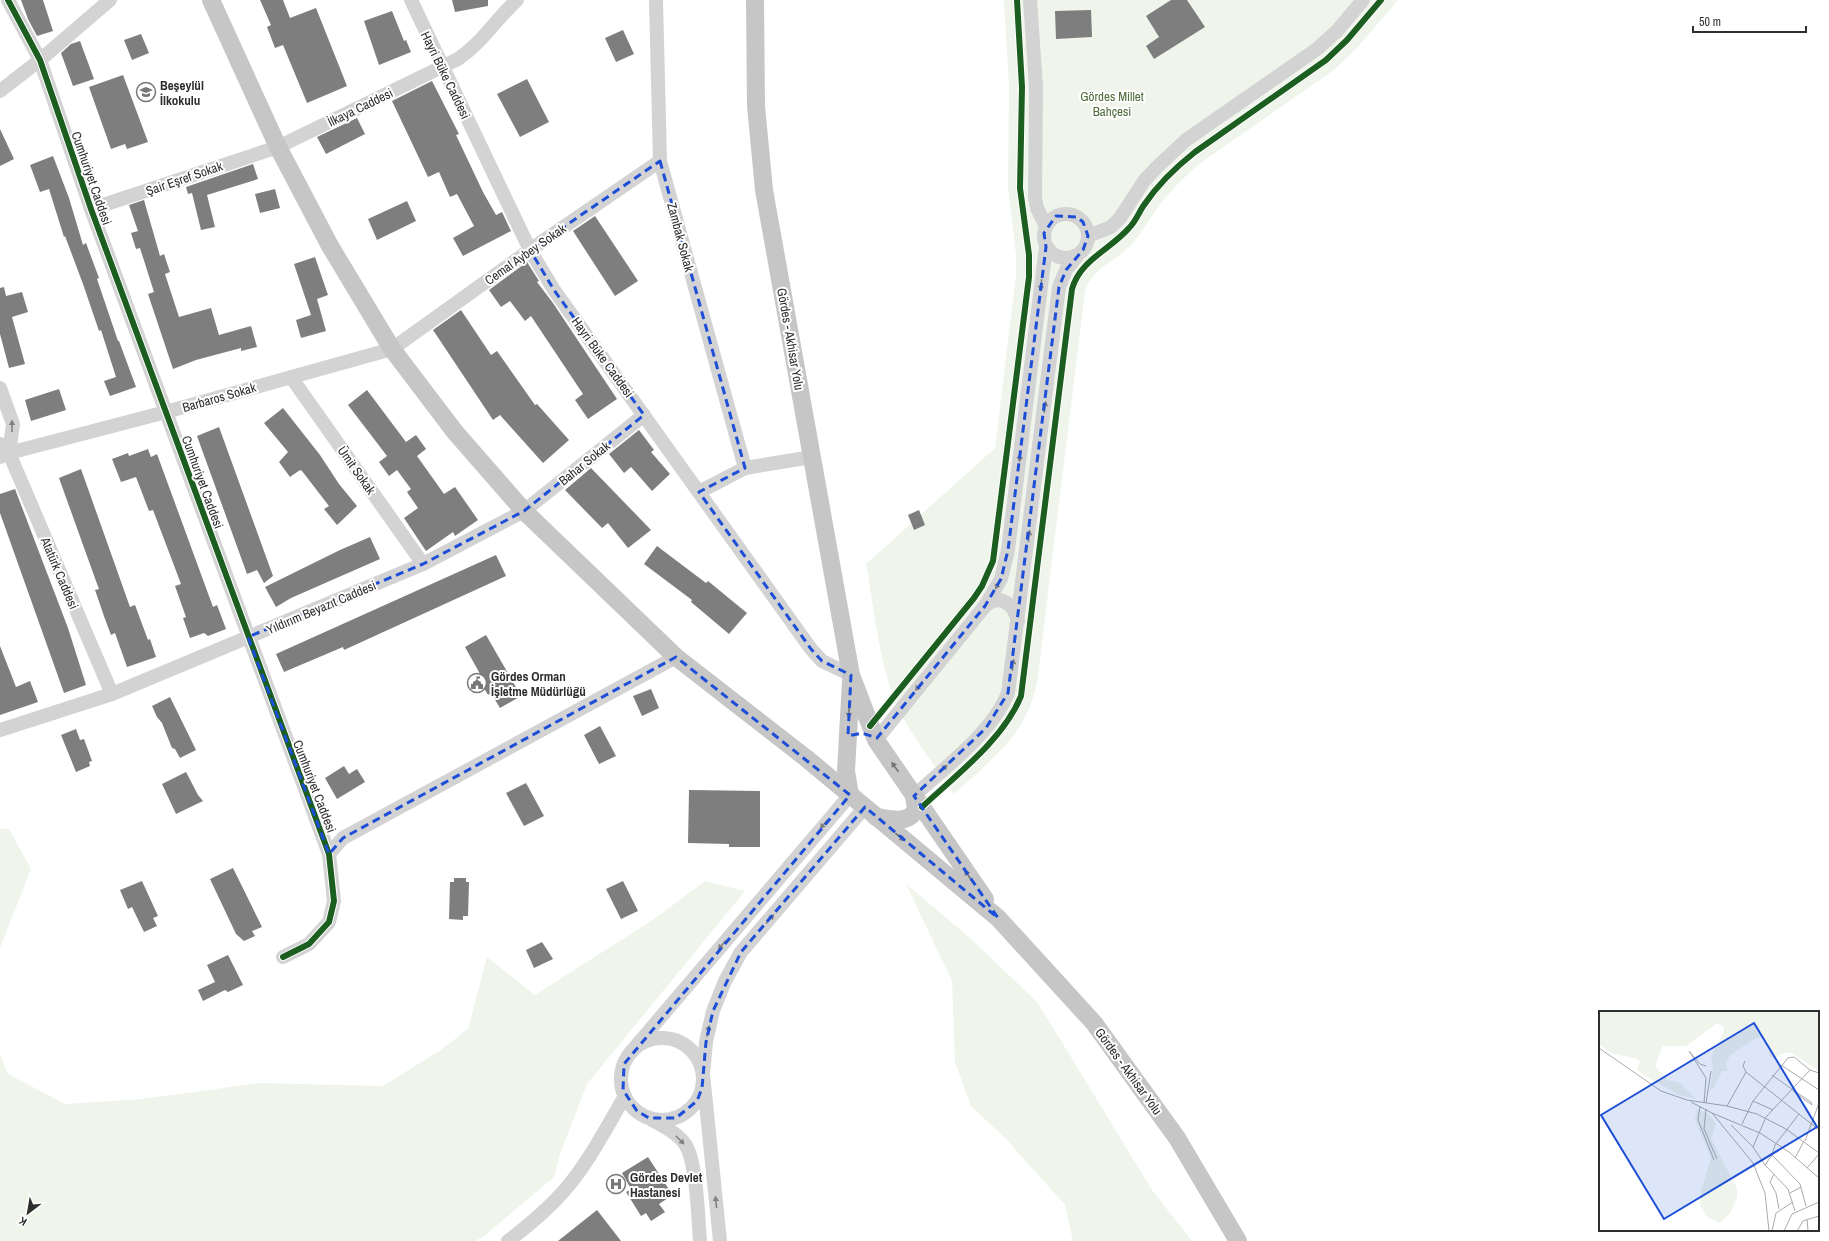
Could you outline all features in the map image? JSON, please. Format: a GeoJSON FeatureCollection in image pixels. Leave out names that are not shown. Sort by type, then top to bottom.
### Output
{"type":"FeatureCollection","features":[{"type":"Feature","properties":{"kind":"main road","name":"Gördes - Akhisar Yolu"},"geometry":{"type":"LineString","coordinates":[[211,0],[278,147],[330,246],[392,349],[455,432],[524,511],[676,657],[806,758],[998,918],[1094,1023],[1177,1138],[1238,1241]]}},
{"type":"Feature","properties":{"kind":"main road","name":"Gördes - Akhisar Yolu"},"geometry":{"type":"LineString","coordinates":[[755,0],[756,106],[764,190],[851,675],[876,740],[998,918]]}},
{"type":"Feature","properties":{"kind":"main road","name":"Gördes - Akhisar Yolu"},"geometry":{"type":"LineString","coordinates":[[850,795],[846,771],[851,675]]}},
{"type":"Feature","properties":{"kind":"main road"},"geometry":{"type":"LineString","coordinates":[[806,758],[818,764],[831,765],[841,759],[848,749],[851,741],[858,734],[867,734],[876,740]]}},
{"type":"Feature","properties":{"kind":"main road"},"geometry":{"type":"LineString","coordinates":[[871,812],[898,820],[909,818],[916,809],[914,796]]}},
{"type":"Feature","properties":{"kind":"street","name":"Cumhuriyet Caddesi"},"geometry":{"type":"LineString","coordinates":[[8,0],[40,60],[91,210],[329,854],[334,901],[328,922],[309,944],[282,957]]}},
{"type":"Feature","properties":{"kind":"street"},"geometry":{"type":"LineString","coordinates":[[0,90],[40,60],[110,0]]}},
{"type":"Feature","properties":{"kind":"street","name":"Hayri Büke Caddesi"},"geometry":{"type":"LineString","coordinates":[[411,0],[530,250],[554,290],[811,649],[822,661],[851,675]]}},
{"type":"Feature","properties":{"kind":"street","name":"İlkaya Caddesi"},"geometry":{"type":"LineString","coordinates":[[278,147],[458,59],[474,48],[502,14],[517,0]]}},
{"type":"Feature","properties":{"kind":"street","name":"Zambak Sokak"},"geometry":{"type":"LineString","coordinates":[[656,0],[660,161],[744,468]]}},
{"type":"Feature","properties":{"kind":"street"},"geometry":{"type":"LineString","coordinates":[[1030,0],[1036,87],[1035,198],[1037,208],[1046,226]]}},
{"type":"Feature","properties":{"kind":"street"},"geometry":{"type":"LineString","coordinates":[[1088,236],[1111,227],[1120,218],[1144,181],[1186,140],[1317,49],[1337,31],[1363,0]]}},
{"type":"Feature","properties":{"kind":"street","name":"Şair Eşref Sokak"},"geometry":{"type":"LineString","coordinates":[[91,210],[278,147]]}},
{"type":"Feature","properties":{"kind":"street","name":"Cemal Aybey Sokak"},"geometry":{"type":"LineString","coordinates":[[392,349],[530,250],[660,161]]}},
{"type":"Feature","properties":{"kind":"street"},"geometry":{"type":"LineString","coordinates":[[876,740],[985,606],[1001,579],[1008,550],[1046,247],[1044,233],[1046,226],[1056,216],[1070,214],[1082,222],[1088,236],[1083,250],[1066,270],[1059,287],[1011,679],[1003,706],[986,728],[914,796]]}},
{"type":"Feature","properties":{"kind":"street"},"geometry":{"type":"LineString","coordinates":[[1046,247],[1056,256],[1063,258],[1078,255]]}},
{"type":"Feature","properties":{"kind":"street","name":"Barbaros Sokak"},"geometry":{"type":"LineString","coordinates":[[3,451],[166,412],[392,349]]}},
{"type":"Feature","properties":{"kind":"street","name":"Ümit Sokak"},"geometry":{"type":"LineString","coordinates":[[291,377],[423,564]]}},
{"type":"Feature","properties":{"kind":"street"},"geometry":{"type":"LineString","coordinates":[[0,388],[13,424],[3,451]]}},
{"type":"Feature","properties":{"kind":"street","name":"Bahar Sokak"},"geometry":{"type":"LineString","coordinates":[[524,511],[644,415]]}},
{"type":"Feature","properties":{"kind":"street","name":"Atatürk Caddesi"},"geometry":{"type":"LineString","coordinates":[[3,451],[112,694]]}},
{"type":"Feature","properties":{"kind":"street"},"geometry":{"type":"LineString","coordinates":[[699,492],[744,468],[812,457]]}},
{"type":"Feature","properties":{"kind":"street","name":"Yıldırım Beyazıt Caddesi"},"geometry":{"type":"LineString","coordinates":[[0,730],[112,694],[423,564],[524,511]]}},
{"type":"Feature","properties":{"kind":"street"},"geometry":{"type":"LineString","coordinates":[[985,606],[994,600],[1005,601],[1014,609],[1018,622]]}},
{"type":"Feature","properties":{"kind":"street"},"geometry":{"type":"LineString","coordinates":[[329,854],[343,838],[676,657]]}},
{"type":"Feature","properties":{"kind":"street"},"geometry":{"type":"LineString","coordinates":[[700,1241],[692,1163],[685,1144],[669,1130],[637,1111],[625,1096],[622,1090],[621,1077],[624,1064],[631,1052],[850,795]]}},
{"type":"Feature","properties":{"kind":"street"},"geometry":{"type":"LineString","coordinates":[[649,1118],[662,1120],[676,1118],[688,1111],[697,1101],[702,1088],[706,1042],[713,1011],[725,981],[741,952],[871,812]]}},
{"type":"Feature","properties":{"kind":"street"},"geometry":{"type":"LineString","coordinates":[[631,1052],[641,1044],[653,1039],[666,1038],[680,1042],[691,1050],[699,1061],[703,1074],[720,1241]]}},
{"type":"Feature","properties":{"kind":"street"},"geometry":{"type":"LineString","coordinates":[[508,1241],[530,1224],[564,1191],[596,1145],[625,1096]]}},
{"type":"Feature","properties":{"kind":"highlighted area"},"geometry":{"type":"Polygon","coordinates":[[[660,161],[745,468],[699,492],[811,649],[822,661],[851,675],[848,736],[862,733],[877,738],[985,606],[1001,579],[1008,550],[1046,247],[1044,233],[1056,216],[1077,217],[1083,222],[1088,236],[1083,250],[1066,270],[1059,287],[1008,693],[986,728],[914,796],[998,918],[865,807],[741,952],[713,1011],[706,1042],[702,1088],[697,1101],[676,1118],[649,1118],[637,1111],[623,1090],[624,1064],[850,795],[676,657],[343,838],[329,854],[248,637],[423,564],[524,511],[644,415],[554,290],[530,250],[660,161]]]}},
{"type":"Feature","properties":{"kind":"green space","name":"Gördes Millet Bahçesi"},"geometry":{"type":"Polygon","coordinates":[[[1004,0],[1398,0],[1356,49],[1334,70],[1202,162],[1189,173],[1161,203],[1133,243],[1104,266],[1092,277],[1088,284],[1085,292],[1037,683],[1032,702],[1016,732],[994,757],[954,794],[910,730],[896,703],[889,684],[879,644],[866,564],[995,448],[1016,276],[1016,255],[1008,188],[1009,87],[1004,0]]]}},
{"type":"Feature","properties":{"kind":"green space"},"geometry":{"type":"Polygon","coordinates":[[[0,829],[9,829],[31,869],[0,948],[0,829]]]}},
{"type":"Feature","properties":{"kind":"green space"},"geometry":{"type":"Polygon","coordinates":[[[705,881],[745,891],[587,1084],[560,1154],[554,1177],[483,1237],[475,1241],[0,1241],[0,1055],[8,1074],[65,1104],[142,1099],[259,1083],[383,1086],[442,1049],[468,1029],[487,957],[535,995],[654,919],[705,881]]]}},
{"type":"Feature","properties":{"kind":"green space"},"geometry":{"type":"Polygon","coordinates":[[[906,884],[969,937],[1038,1003],[1152,1190],[1192,1241],[1073,1241],[1065,1205],[1006,1139],[971,1106],[955,1062],[952,981],[906,884]]]}},
{"type":"Feature","properties":{"kind":"building"},"geometry":{"type":"Polygon","coordinates":[[[21,0],[43,0],[53,31],[37,36],[28,19],[21,0]]]}},
{"type":"Feature","properties":{"kind":"building"},"geometry":{"type":"Polygon","coordinates":[[[260,0],[283,0],[290,18],[316,8],[347,86],[307,103],[283,45],[275,48],[267,27],[271,25],[260,0]]]}},
{"type":"Feature","properties":{"kind":"building"},"geometry":{"type":"Polygon","coordinates":[[[452,0],[488,0],[488,6],[455,12],[452,0]]]}},
{"type":"Feature","properties":{"kind":"building"},"geometry":{"type":"Polygon","coordinates":[[[1171,0],[1187,0],[1205,27],[1154,59],[1146,46],[1159,37],[1146,16],[1171,0]]]}},
{"type":"Feature","properties":{"kind":"building"},"geometry":{"type":"Polygon","coordinates":[[[1091,10],[1092,37],[1056,39],[1055,11],[1091,10]]]}},
{"type":"Feature","properties":{"kind":"building"},"geometry":{"type":"Polygon","coordinates":[[[392,11],[404,41],[406,40],[411,52],[379,65],[364,21],[392,11]]]}},
{"type":"Feature","properties":{"kind":"building"},"geometry":{"type":"Polygon","coordinates":[[[623,30],[634,54],[616,62],[605,38],[623,30]]]}},
{"type":"Feature","properties":{"kind":"building"},"geometry":{"type":"Polygon","coordinates":[[[141,34],[149,53],[132,60],[124,40],[141,34]]]}},
{"type":"Feature","properties":{"kind":"building"},"geometry":{"type":"Polygon","coordinates":[[[80,41],[94,79],[73,86],[61,53],[71,44],[80,41]]]}},
{"type":"Feature","properties":{"kind":"building"},"geometry":{"type":"Polygon","coordinates":[[[123,75],[148,142],[127,149],[125,144],[111,149],[89,87],[123,75]]]}},
{"type":"Feature","properties":{"kind":"building"},"geometry":{"type":"Polygon","coordinates":[[[527,79],[549,122],[520,137],[497,94],[527,79]]]}},
{"type":"Feature","properties":{"kind":"building"},"geometry":{"type":"Polygon","coordinates":[[[432,81],[459,134],[456,135],[483,192],[496,215],[502,212],[511,231],[463,256],[453,238],[474,226],[457,194],[450,197],[439,172],[428,177],[392,101],[432,81]]]}},
{"type":"Feature","properties":{"kind":"building"},"geometry":{"type":"Polygon","coordinates":[[[357,118],[365,134],[326,154],[317,137],[357,118]]]}},
{"type":"Feature","properties":{"kind":"building"},"geometry":{"type":"Polygon","coordinates":[[[0,129],[14,159],[0,166],[0,129]]]}},
{"type":"Feature","properties":{"kind":"building"},"geometry":{"type":"Polygon","coordinates":[[[53,156],[69,198],[83,245],[86,243],[99,278],[97,279],[118,341],[136,387],[110,396],[104,381],[116,377],[101,330],[99,331],[65,236],[64,237],[49,189],[40,192],[30,165],[53,156]]]}},
{"type":"Feature","properties":{"kind":"building"},"geometry":{"type":"Polygon","coordinates":[[[253,164],[258,179],[207,195],[215,227],[201,230],[192,193],[188,194],[186,187],[253,164]]]}},
{"type":"Feature","properties":{"kind":"building"},"geometry":{"type":"Polygon","coordinates":[[[275,189],[280,208],[260,213],[255,194],[275,189]]]}},
{"type":"Feature","properties":{"kind":"building"},"geometry":{"type":"Polygon","coordinates":[[[144,200],[160,256],[164,254],[170,272],[165,274],[179,317],[211,308],[219,335],[251,326],[257,347],[241,351],[241,348],[196,360],[173,369],[148,294],[154,292],[140,248],[136,249],[131,233],[138,231],[129,205],[144,200]]]}},
{"type":"Feature","properties":{"kind":"building"},"geometry":{"type":"Polygon","coordinates":[[[407,201],[416,221],[377,240],[368,219],[407,201]]]}},
{"type":"Feature","properties":{"kind":"building"},"geometry":{"type":"Polygon","coordinates":[[[595,216],[638,281],[615,296],[573,231],[595,216]]]}},
{"type":"Feature","properties":{"kind":"building"},"geometry":{"type":"Polygon","coordinates":[[[315,257],[328,295],[317,299],[326,331],[301,338],[296,320],[311,315],[294,264],[315,257]]]}},
{"type":"Feature","properties":{"kind":"building"},"geometry":{"type":"Polygon","coordinates":[[[527,262],[539,281],[537,282],[553,303],[617,399],[588,419],[575,400],[583,394],[531,316],[525,321],[510,301],[501,307],[489,290],[527,262]]]}},
{"type":"Feature","properties":{"kind":"building"},"geometry":{"type":"Polygon","coordinates":[[[4,287],[6,296],[22,292],[28,312],[12,317],[25,364],[9,368],[0,334],[0,288],[4,287]]]}},
{"type":"Feature","properties":{"kind":"building"},"geometry":{"type":"Polygon","coordinates":[[[461,310],[491,355],[497,351],[535,405],[537,404],[569,440],[543,463],[500,415],[493,420],[433,330],[461,310]]]}},
{"type":"Feature","properties":{"kind":"building"},"geometry":{"type":"Polygon","coordinates":[[[59,389],[66,410],[31,421],[25,400],[59,389]]]}},
{"type":"Feature","properties":{"kind":"building"},"geometry":{"type":"Polygon","coordinates":[[[367,390],[406,442],[416,435],[426,449],[417,456],[444,494],[455,487],[478,520],[455,536],[453,532],[426,551],[404,518],[418,508],[407,492],[411,489],[397,470],[389,476],[379,462],[387,456],[348,405],[367,390]]]}},
{"type":"Feature","properties":{"kind":"building"},"geometry":{"type":"Polygon","coordinates":[[[283,408],[320,455],[339,484],[357,506],[337,525],[324,509],[329,506],[302,471],[300,470],[290,477],[279,462],[288,452],[264,423],[283,408]]]}},
{"type":"Feature","properties":{"kind":"building"},"geometry":{"type":"Polygon","coordinates":[[[219,427],[273,576],[264,583],[257,570],[247,574],[197,436],[219,427]]]}},
{"type":"Feature","properties":{"kind":"building"},"geometry":{"type":"Polygon","coordinates":[[[639,430],[654,450],[651,452],[670,474],[652,491],[631,467],[624,473],[609,454],[639,430]]]}},
{"type":"Feature","properties":{"kind":"building"},"geometry":{"type":"Polygon","coordinates":[[[148,449],[151,457],[157,454],[213,607],[217,605],[226,629],[208,636],[204,633],[190,638],[183,618],[186,617],[175,586],[181,584],[153,510],[149,511],[136,477],[121,482],[112,459],[128,453],[129,456],[148,449]]]}},
{"type":"Feature","properties":{"kind":"building"},"geometry":{"type":"Polygon","coordinates":[[[591,468],[651,530],[628,548],[608,523],[602,528],[565,490],[591,468]]]}},
{"type":"Feature","properties":{"kind":"building"},"geometry":{"type":"Polygon","coordinates":[[[81,469],[130,607],[135,605],[156,657],[127,667],[115,633],[111,635],[105,619],[95,590],[99,589],[59,478],[81,469]]]}},
{"type":"Feature","properties":{"kind":"building"},"geometry":{"type":"Polygon","coordinates":[[[15,489],[68,628],[86,685],[64,693],[0,513],[0,494],[15,489]]]}},
{"type":"Feature","properties":{"kind":"building"},"geometry":{"type":"Polygon","coordinates":[[[919,510],[925,525],[914,530],[908,515],[919,510]]]}},
{"type":"Feature","properties":{"kind":"building"},"geometry":{"type":"Polygon","coordinates":[[[370,537],[380,559],[291,598],[276,607],[265,587],[370,537]]]}},
{"type":"Feature","properties":{"kind":"building"},"geometry":{"type":"Polygon","coordinates":[[[657,546],[706,583],[708,581],[747,613],[729,634],[691,602],[692,600],[644,564],[657,546]]]}},
{"type":"Feature","properties":{"kind":"building"},"geometry":{"type":"Polygon","coordinates":[[[496,555],[506,576],[344,650],[343,647],[284,672],[276,654],[496,555]]]}},
{"type":"Feature","properties":{"kind":"building","name":"Gördes Orman İşletme Müdürlüğü"},"geometry":{"type":"Polygon","coordinates":[[[486,635],[521,696],[500,708],[491,693],[488,695],[481,683],[484,681],[465,647],[486,635]]]}},
{"type":"Feature","properties":{"kind":"building"},"geometry":{"type":"Polygon","coordinates":[[[0,646],[16,687],[30,681],[38,702],[0,715],[0,646]]]}},
{"type":"Feature","properties":{"kind":"building"},"geometry":{"type":"Polygon","coordinates":[[[651,689],[659,708],[642,716],[633,696],[651,689]]]}},
{"type":"Feature","properties":{"kind":"building"},"geometry":{"type":"Polygon","coordinates":[[[170,697],[196,750],[180,758],[175,749],[172,748],[162,723],[157,717],[152,706],[170,697]]]}},
{"type":"Feature","properties":{"kind":"building"},"geometry":{"type":"Polygon","coordinates":[[[600,726],[616,756],[599,764],[584,735],[600,726]]]}},
{"type":"Feature","properties":{"kind":"building"},"geometry":{"type":"Polygon","coordinates":[[[76,729],[80,740],[84,739],[92,761],[89,762],[90,766],[76,772],[61,735],[76,729]]]}},
{"type":"Feature","properties":{"kind":"building"},"geometry":{"type":"Polygon","coordinates":[[[344,766],[349,774],[357,769],[365,782],[337,799],[325,778],[344,766]]]}},
{"type":"Feature","properties":{"kind":"building"},"geometry":{"type":"Polygon","coordinates":[[[186,772],[198,795],[203,801],[176,814],[162,784],[186,772]]]}},
{"type":"Feature","properties":{"kind":"building"},"geometry":{"type":"Polygon","coordinates":[[[526,783],[544,816],[524,826],[506,793],[526,783]]]}},
{"type":"Feature","properties":{"kind":"building"},"geometry":{"type":"Polygon","coordinates":[[[689,790],[760,791],[760,847],[729,847],[729,844],[688,843],[689,790]]]}},
{"type":"Feature","properties":{"kind":"building"},"geometry":{"type":"Polygon","coordinates":[[[233,868],[262,927],[252,931],[255,936],[244,941],[236,934],[210,879],[233,868]]]}},
{"type":"Feature","properties":{"kind":"building"},"geometry":{"type":"Polygon","coordinates":[[[454,878],[466,878],[466,882],[469,882],[468,916],[463,916],[463,920],[449,919],[450,882],[454,882],[454,878]]]}},
{"type":"Feature","properties":{"kind":"building"},"geometry":{"type":"Polygon","coordinates":[[[142,881],[158,916],[153,918],[157,926],[144,932],[132,907],[128,909],[120,890],[142,881]]]}},
{"type":"Feature","properties":{"kind":"building"},"geometry":{"type":"Polygon","coordinates":[[[623,881],[638,911],[621,919],[606,889],[623,881]]]}},
{"type":"Feature","properties":{"kind":"building"},"geometry":{"type":"Polygon","coordinates":[[[542,942],[553,959],[534,968],[526,950],[542,942]]]}},
{"type":"Feature","properties":{"kind":"building"},"geometry":{"type":"Polygon","coordinates":[[[228,955],[243,985],[228,992],[225,990],[203,1001],[198,990],[215,982],[207,965],[228,955]]]}},
{"type":"Feature","properties":{"kind":"building"},"geometry":{"type":"Polygon","coordinates":[[[648,1157],[670,1191],[665,1194],[668,1198],[659,1204],[665,1212],[651,1221],[646,1213],[641,1216],[626,1192],[631,1189],[622,1173],[648,1157]]]}},
{"type":"Feature","properties":{"kind":"building"},"geometry":{"type":"Polygon","coordinates":[[[597,1210],[621,1241],[558,1241],[597,1210]]]}},
{"type":"Feature","properties":{"kind":"cycle path"},"geometry":{"type":"LineString","coordinates":[[8,0],[40,60],[91,209],[329,854],[334,901],[329,922],[309,944],[283,957]]}},
{"type":"Feature","properties":{"kind":"cycle path"},"geometry":{"type":"LineString","coordinates":[[870,726],[974,598],[982,586],[993,561],[1029,277],[1029,255],[1020,188],[1022,87],[1017,0]]}},
{"type":"Feature","properties":{"kind":"cycle path"},"geometry":{"type":"LineString","coordinates":[[922,807],[978,756],[991,742],[1013,712],[1021,696],[1072,289],[1076,279],[1089,262],[1122,235],[1131,225],[1149,197],[1174,170],[1195,152],[1326,60],[1347,40],[1381,0]]}},
{"type":"Feature","properties":{"kind":"place","name":"Beşeylül İlkokulu"},"geometry":{"type":"Point","coordinates":[146,92]}},
{"type":"Feature","properties":{"kind":"place","name":"Gördes Orman İşletme Müdürlüğü"},"geometry":{"type":"Point","coordinates":[477,683]}},
{"type":"Feature","properties":{"kind":"place","name":"Gördes Devlet Hastanesi"},"geometry":{"type":"Point","coordinates":[616,1184]}}]}
